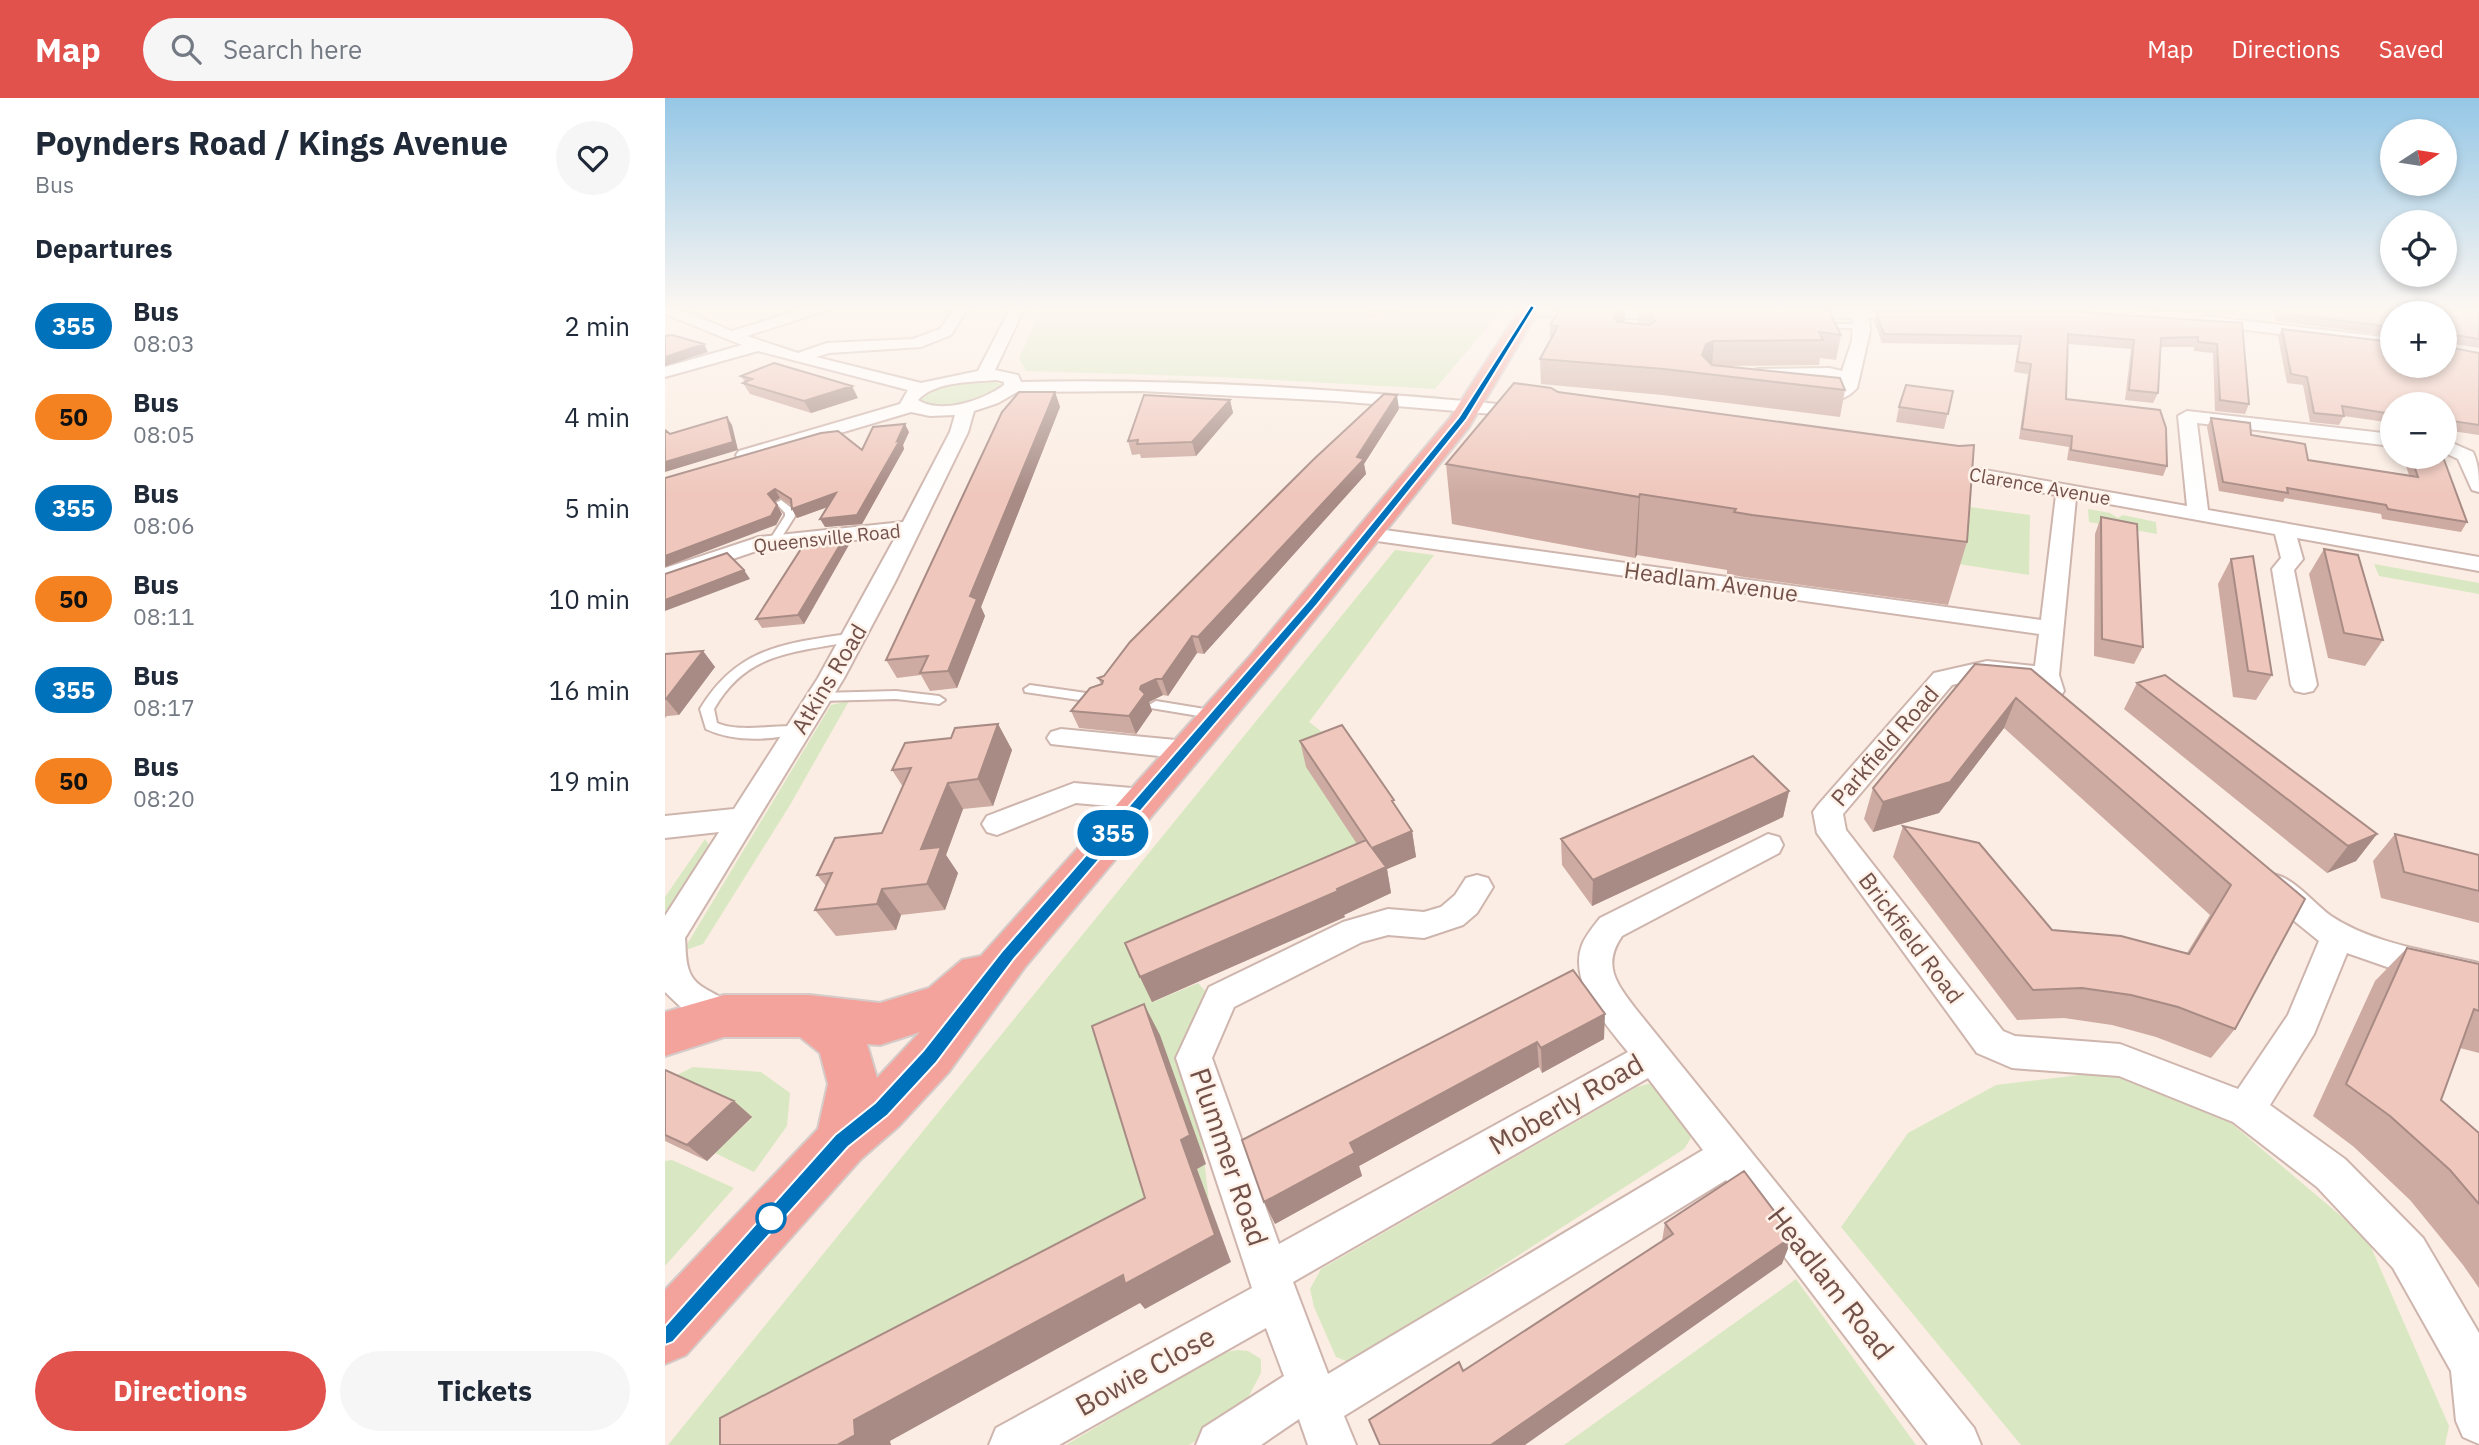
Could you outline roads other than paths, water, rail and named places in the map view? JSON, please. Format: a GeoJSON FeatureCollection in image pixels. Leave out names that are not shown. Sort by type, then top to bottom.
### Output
{"type":"FeatureCollection","features":[{"type":"Feature","properties":{"kind":"highway"},"geometry":{"type":"LineString","coordinates":[[665,1334],[842,1141],[881,1109],[930,1057],[1009,954],[1370,534],[1471,407],[1493,370]]}},
{"type":"Feature","properties":{"kind":"highway"},"geometry":{"type":"LineString","coordinates":[[665,1035],[678,1028],[724,1016],[809,1016],[880,1024],[944,1003],[988,965],[1009,954]]}},
{"type":"Feature","properties":{"kind":"highway"},"geometry":{"type":"LineString","coordinates":[[809,1016],[842,1041],[853,1084],[842,1141]]}},
{"type":"Feature","properties":{"kind":"street"},"geometry":{"type":"LineString","coordinates":[[850,370],[922,388]]}},
{"type":"Feature","properties":{"kind":"street"},"geometry":{"type":"LineString","coordinates":[[985,376],[988,370]]}},
{"type":"Feature","properties":{"kind":"street"},"geometry":{"type":"LineString","coordinates":[[1793,394],[1833,397],[1848,388],[1850,370]]}},
{"type":"Feature","properties":{"kind":"street"},"geometry":{"type":"LineString","coordinates":[[1767,391],[1740,381],[1829,373],[1848,378]]}},
{"type":"Feature","properties":{"kind":"street"},"geometry":{"type":"LineString","coordinates":[[912,407],[908,398],[922,388],[985,376],[1007,377],[1014,382],[1013,387]]}},
{"type":"Feature","properties":{"kind":"street"},"geometry":{"type":"LineString","coordinates":[[724,462],[912,407],[940,410],[966,408],[1001,397],[1013,387],[1197,388],[1550,414]]}},
{"type":"Feature","properties":{"kind":"street","name":"Atkins Road"},"geometry":{"type":"LineString","coordinates":[[724,1016],[687,994],[679,986],[670,970],[667,941],[740,819],[820,697],[854,637],[959,432],[966,408]]}},
{"type":"Feature","properties":{"kind":"street"},"geometry":{"type":"LineString","coordinates":[[2198,513],[2180,415],[2380,439]]}},
{"type":"Feature","properties":{"kind":"street"},"geometry":{"type":"LineString","coordinates":[[2457,446],[2479,443]]}},
{"type":"Feature","properties":{"kind":"street"},"geometry":{"type":"LineString","coordinates":[[2457,452],[2466,456],[2479,486]]}},
{"type":"Feature","properties":{"kind":"street","name":"Clarence Avenue"},"geometry":{"type":"LineString","coordinates":[[1918,465],[1971,483],[2067,490],[2479,564]]}},
{"type":"Feature","properties":{"kind":"street"},"geometry":{"type":"LineString","coordinates":[[2067,490],[2046,675],[2053,697],[2074,715]]}},
{"type":"Feature","properties":{"kind":"street","name":"Queensville Road"},"geometry":{"type":"LineString","coordinates":[[665,575],[739,548],[774,541],[910,528]]}},
{"type":"Feature","properties":{"kind":"street"},"geometry":{"type":"LineString","coordinates":[[2284,528],[2292,559],[2283,569],[2304,685]]}},
{"type":"Feature","properties":{"kind":"street","name":"Headlam Avenue"},"geometry":{"type":"LineString","coordinates":[[1370,534],[2052,629]]}},
{"type":"Feature","properties":{"kind":"street","name":"Parkfield Road"},"geometry":{"type":"LineString","coordinates":[[1832,833],[1828,812],[1943,679],[1987,670],[2046,675]]}},
{"type":"Feature","properties":{"kind":"street"},"geometry":{"type":"LineString","coordinates":[[1061,738],[1186,750]]}},
{"type":"Feature","properties":{"kind":"street"},"geometry":{"type":"LineString","coordinates":[[997,824],[1074,793],[1143,799]]}},
{"type":"Feature","properties":{"kind":"street"},"geometry":{"type":"LineString","coordinates":[[665,827],[740,819]]}},
{"type":"Feature","properties":{"kind":"street","name":"Brickfield Road"},"geometry":{"type":"LineString","coordinates":[[1832,833],[1990,1042],[2012,1052],[2120,1060],[2246,1111]]}},
{"type":"Feature","properties":{"kind":"street","name":"Moberly Road"},"geometry":{"type":"LineString","coordinates":[[1273,1286],[1653,1056],[1604,993],[1596,970],[1597,947],[1611,927],[1768,845]]}},
{"type":"Feature","properties":{"kind":"street"},"geometry":{"type":"LineString","coordinates":[[2249,865],[2311,918],[2337,936],[2479,977]]}},
{"type":"Feature","properties":{"kind":"street","name":"Plummer Road"},"geometry":{"type":"LineString","coordinates":[[1273,1286],[1194,1058],[1221,997],[1354,930],[1388,922],[1424,925],[1452,916],[1466,904],[1477,887]]}},
{"type":"Feature","properties":{"kind":"street"},"geometry":{"type":"LineString","coordinates":[[2337,936],[2302,1023],[2246,1111],[2331,1173],[2408,1253],[2476,1367],[2479,1421]]}},
{"type":"Feature","properties":{"kind":"street","name":"Headlam Road"},"geometry":{"type":"LineString","coordinates":[[1653,1056],[1957,1445]]}},
{"type":"Feature","properties":{"kind":"street"},"geometry":{"type":"LineString","coordinates":[[1220,1445],[1320,1412],[1730,1155]]}},
{"type":"Feature","properties":{"kind":"street"},"geometry":{"type":"LineString","coordinates":[[1273,1286],[1320,1412]]}},
{"type":"Feature","properties":{"kind":"street","name":"Bowie Close"},"geometry":{"type":"LineString","coordinates":[[1013,1445],[1273,1286]]}},
{"type":"Feature","properties":{"kind":"lane"},"geometry":{"type":"LineString","coordinates":[[774,541],[790,516],[790,512],[781,503]]}},
{"type":"Feature","properties":{"kind":"lane"},"geometry":{"type":"LineString","coordinates":[[800,729],[750,733],[720,731],[711,726],[707,709],[722,685],[733,674],[757,659],[785,648],[854,637]]}},
{"type":"Feature","properties":{"kind":"lane"},"geometry":{"type":"LineString","coordinates":[[1030,689],[1101,699]]}},
{"type":"Feature","properties":{"kind":"lane"},"geometry":{"type":"LineString","coordinates":[[820,697],[896,695],[939,700]]}},
{"type":"Feature","properties":{"kind":"lane"},"geometry":{"type":"LineString","coordinates":[[1156,705],[1217,715]]}}]}
